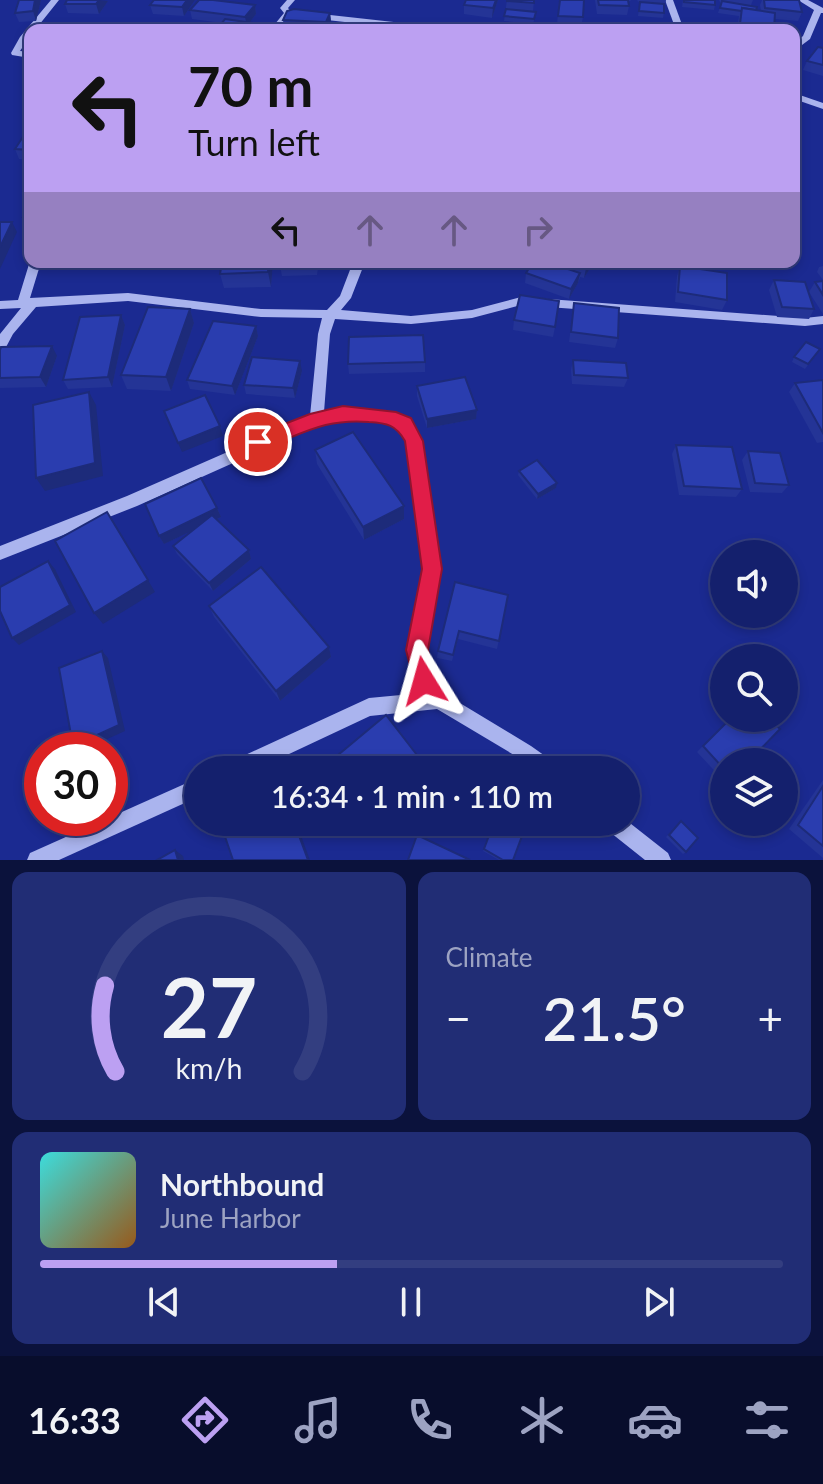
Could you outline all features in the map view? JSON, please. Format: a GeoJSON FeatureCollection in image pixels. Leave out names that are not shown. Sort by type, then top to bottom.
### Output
{"type":"FeatureCollection","features":[{"type":"Feature","properties":{"kind":"street"},"geometry":{"type":"LineString","coordinates":[[36,24],[55,0]]}},
{"type":"Feature","properties":{"kind":"street"},"geometry":{"type":"LineString","coordinates":[[291,0],[284,8],[288,13],[386,24]]}},
{"type":"Feature","properties":{"kind":"street"},"geometry":{"type":"LineString","coordinates":[[669,0],[678,24]]}},
{"type":"Feature","properties":{"kind":"street"},"geometry":{"type":"LineString","coordinates":[[800,43],[807,37],[821,10],[802,0]]}},
{"type":"Feature","properties":{"kind":"street"},"geometry":{"type":"LineString","coordinates":[[279,24],[288,13]]}},
{"type":"Feature","properties":{"kind":"street"},"geometry":{"type":"LineString","coordinates":[[24,35],[15,53],[24,54]]}},
{"type":"Feature","properties":{"kind":"street"},"geometry":{"type":"LineString","coordinates":[[800,98],[823,106]]}},
{"type":"Feature","properties":{"kind":"street"},"geometry":{"type":"LineString","coordinates":[[0,346],[28,303],[34,268]]}},
{"type":"Feature","properties":{"kind":"street"},"geometry":{"type":"LineString","coordinates":[[317,419],[324,334],[330,314],[345,298],[357,268]]}},
{"type":"Feature","properties":{"kind":"street"},"geometry":{"type":"LineString","coordinates":[[0,305],[128,297],[261,313],[411,320],[472,314],[521,301],[805,322],[823,320]]}},
{"type":"Feature","properties":{"kind":"street"},"geometry":{"type":"LineString","coordinates":[[0,553],[132,501],[317,419],[343,413],[389,417],[404,423],[414,441],[432,569],[417,650],[424,681],[439,700],[530,756]]}},
{"type":"Feature","properties":{"kind":"street"},"geometry":{"type":"LineString","coordinates":[[265,756],[369,707],[439,700]]}},
{"type":"Feature","properties":{"kind":"street"},"geometry":{"type":"LineString","coordinates":[[37,860],[184,793]]}},
{"type":"Feature","properties":{"kind":"street"},"geometry":{"type":"LineString","coordinates":[[631,836],[661,860]]}},
{"type":"Feature","properties":{"kind":"building"},"geometry":{"type":"Polygon","coordinates":[[[19,0],[35,0],[33,11],[15,13],[19,0]]]}},
{"type":"Feature","properties":{"kind":"building"},"geometry":{"type":"Polygon","coordinates":[[[67,0],[99,0],[96,4],[65,4],[67,0]]]}},
{"type":"Feature","properties":{"kind":"building"},"geometry":{"type":"Polygon","coordinates":[[[154,0],[187,0],[182,7],[150,5],[154,0]]]}},
{"type":"Feature","properties":{"kind":"building"},"geometry":{"type":"Polygon","coordinates":[[[199,0],[255,5],[245,17],[190,10],[199,0]]]}},
{"type":"Feature","properties":{"kind":"building"},"geometry":{"type":"Polygon","coordinates":[[[466,0],[496,0],[493,8],[464,5],[466,0]]]}},
{"type":"Feature","properties":{"kind":"building"},"geometry":{"type":"Polygon","coordinates":[[[534,0],[534,3],[507,1],[534,0]]]}},
{"type":"Feature","properties":{"kind":"building"},"geometry":{"type":"Polygon","coordinates":[[[560,0],[584,0],[583,17],[558,16],[560,0]]]}},
{"type":"Feature","properties":{"kind":"building"},"geometry":{"type":"Polygon","coordinates":[[[598,0],[628,0],[629,6],[599,5],[598,0]]]}},
{"type":"Feature","properties":{"kind":"building"},"geometry":{"type":"Polygon","coordinates":[[[715,0],[715,5],[684,2],[715,0]]]}},
{"type":"Feature","properties":{"kind":"building"},"geometry":{"type":"Polygon","coordinates":[[[764,0],[799,0],[802,12],[765,8],[764,0]]]}},
{"type":"Feature","properties":{"kind":"building"},"geometry":{"type":"Polygon","coordinates":[[[722,1],[757,7],[756,10],[742,8],[742,11],[720,8],[722,1]]]}},
{"type":"Feature","properties":{"kind":"building"},"geometry":{"type":"Polygon","coordinates":[[[640,2],[664,4],[664,13],[639,11],[640,2]]]}},
{"type":"Feature","properties":{"kind":"building"},"geometry":{"type":"Polygon","coordinates":[[[742,8],[775,13],[774,24],[740,24],[742,8]]]}},
{"type":"Feature","properties":{"kind":"building"},"geometry":{"type":"Polygon","coordinates":[[[506,9],[536,12],[534,19],[504,16],[506,9]]]}},
{"type":"Feature","properties":{"kind":"building"},"geometry":{"type":"Polygon","coordinates":[[[287,11],[330,13],[326,22],[283,20],[287,11]]]}},
{"type":"Feature","properties":{"kind":"building"},"geometry":{"type":"Polygon","coordinates":[[[225,19],[253,23],[252,24],[221,24],[225,19]]]}},
{"type":"Feature","properties":{"kind":"building"},"geometry":{"type":"Polygon","coordinates":[[[818,47],[823,48],[823,65],[807,61],[818,47]]]}},
{"type":"Feature","properties":{"kind":"building"},"geometry":{"type":"Polygon","coordinates":[[[24,135],[24,150],[15,149],[24,135]]]}},
{"type":"Feature","properties":{"kind":"building"},"geometry":{"type":"Polygon","coordinates":[[[0,222],[12,222],[0,247],[0,222]]]}},
{"type":"Feature","properties":{"kind":"building"},"geometry":{"type":"Polygon","coordinates":[[[221,268],[268,268],[268,272],[220,274],[221,268]]]}},
{"type":"Feature","properties":{"kind":"building"},"geometry":{"type":"Polygon","coordinates":[[[529,268],[565,268],[580,273],[571,289],[526,273],[529,268]]]}},
{"type":"Feature","properties":{"kind":"building"},"geometry":{"type":"Polygon","coordinates":[[[680,268],[727,273],[727,300],[678,292],[680,268]]]}},
{"type":"Feature","properties":{"kind":"building"},"geometry":{"type":"Polygon","coordinates":[[[774,280],[805,282],[814,309],[782,307],[774,280]]]}},
{"type":"Feature","properties":{"kind":"building"},"geometry":{"type":"Polygon","coordinates":[[[823,281],[823,295],[815,282],[823,281]]]}},
{"type":"Feature","properties":{"kind":"building"},"geometry":{"type":"Polygon","coordinates":[[[520,295],[559,301],[555,327],[514,320],[520,295]]]}},
{"type":"Feature","properties":{"kind":"building"},"geometry":{"type":"Polygon","coordinates":[[[574,303],[619,308],[618,338],[571,332],[574,303]]]}},
{"type":"Feature","properties":{"kind":"building"},"geometry":{"type":"Polygon","coordinates":[[[148,307],[190,309],[166,377],[121,375],[148,307]]]}},
{"type":"Feature","properties":{"kind":"building"},"geometry":{"type":"Polygon","coordinates":[[[121,315],[108,377],[63,380],[80,317],[121,315]]]}},
{"type":"Feature","properties":{"kind":"building"},"geometry":{"type":"Polygon","coordinates":[[[213,321],[256,326],[232,386],[187,380],[213,321]]]}},
{"type":"Feature","properties":{"kind":"building"},"geometry":{"type":"Polygon","coordinates":[[[423,335],[425,362],[348,364],[349,337],[423,335]]]}},
{"type":"Feature","properties":{"kind":"building"},"geometry":{"type":"Polygon","coordinates":[[[806,342],[820,349],[808,364],[794,357],[806,342]]]}},
{"type":"Feature","properties":{"kind":"building"},"geometry":{"type":"Polygon","coordinates":[[[52,346],[40,377],[0,378],[1,347],[52,346]]]}},
{"type":"Feature","properties":{"kind":"building"},"geometry":{"type":"Polygon","coordinates":[[[252,357],[300,361],[293,388],[244,385],[252,357]]]}},
{"type":"Feature","properties":{"kind":"building"},"geometry":{"type":"Polygon","coordinates":[[[573,360],[626,363],[628,378],[574,375],[573,360]]]}},
{"type":"Feature","properties":{"kind":"building"},"geometry":{"type":"Polygon","coordinates":[[[465,377],[477,410],[427,419],[417,386],[465,377]]]}},
{"type":"Feature","properties":{"kind":"building"},"geometry":{"type":"Polygon","coordinates":[[[823,380],[823,433],[795,383],[823,380]]]}},
{"type":"Feature","properties":{"kind":"building"},"geometry":{"type":"Polygon","coordinates":[[[89,392],[95,463],[36,478],[33,405],[89,392]]]}},
{"type":"Feature","properties":{"kind":"building"},"geometry":{"type":"Polygon","coordinates":[[[205,395],[220,426],[178,443],[164,411],[205,395]]]}},
{"type":"Feature","properties":{"kind":"building"},"geometry":{"type":"Polygon","coordinates":[[[353,432],[404,506],[363,527],[315,450],[353,432]]]}},
{"type":"Feature","properties":{"kind":"building"},"geometry":{"type":"Polygon","coordinates":[[[676,445],[732,447],[742,489],[684,486],[676,445]]]}},
{"type":"Feature","properties":{"kind":"building"},"geometry":{"type":"Polygon","coordinates":[[[748,451],[780,453],[789,485],[755,483],[748,451]]]}},
{"type":"Feature","properties":{"kind":"building"},"geometry":{"type":"Polygon","coordinates":[[[537,460],[557,483],[538,494],[519,471],[537,460]]]}},
{"type":"Feature","properties":{"kind":"building"},"geometry":{"type":"Polygon","coordinates":[[[201,478],[217,508],[159,536],[145,504],[201,478]]]}},
{"type":"Feature","properties":{"kind":"building"},"geometry":{"type":"Polygon","coordinates":[[[107,512],[148,580],[94,613],[55,541],[107,512]]]}},
{"type":"Feature","properties":{"kind":"building"},"geometry":{"type":"Polygon","coordinates":[[[212,515],[249,550],[209,583],[173,546],[212,515]]]}},
{"type":"Feature","properties":{"kind":"building"},"geometry":{"type":"Polygon","coordinates":[[[48,561],[70,605],[12,638],[0,611],[0,587],[48,561]]]}},
{"type":"Feature","properties":{"kind":"building"},"geometry":{"type":"Polygon","coordinates":[[[261,567],[329,647],[276,691],[209,606],[261,567]]]}},
{"type":"Feature","properties":{"kind":"building"},"geometry":{"type":"Polygon","coordinates":[[[455,582],[508,595],[499,641],[459,631],[453,655],[438,651],[455,582]]]}},
{"type":"Feature","properties":{"kind":"building"},"geometry":{"type":"Polygon","coordinates":[[[102,651],[119,725],[104,732],[70,732],[59,668],[102,651]]]}},
{"type":"Feature","properties":{"kind":"building"},"geometry":{"type":"Polygon","coordinates":[[[386,715],[418,756],[337,756],[386,715]]]}},
{"type":"Feature","properties":{"kind":"building"},"geometry":{"type":"Polygon","coordinates":[[[717,732],[777,732],[762,748],[710,748],[710,754],[703,746],[717,732]]]}},
{"type":"Feature","properties":{"kind":"building"},"geometry":{"type":"Polygon","coordinates":[[[823,786],[823,846],[798,825],[823,786]]]}},
{"type":"Feature","properties":{"kind":"building"},"geometry":{"type":"Polygon","coordinates":[[[681,821],[698,838],[686,852],[669,835],[681,821]]]}},
{"type":"Feature","properties":{"kind":"building"},"geometry":{"type":"Polygon","coordinates":[[[225,836],[299,836],[308,860],[233,860],[225,836]]]}},
{"type":"Feature","properties":{"kind":"building"},"geometry":{"type":"Polygon","coordinates":[[[419,836],[470,860],[408,860],[419,836]]]}},
{"type":"Feature","properties":{"kind":"building"},"geometry":{"type":"Polygon","coordinates":[[[489,836],[522,836],[513,860],[503,860],[484,849],[489,836]]]}},
{"type":"Feature","properties":{"kind":"building"},"geometry":{"type":"Polygon","coordinates":[[[175,850],[178,860],[157,860],[175,850]]]}},
{"type":"Feature","properties":{"kind":"route"},"geometry":{"type":"LineString","coordinates":[[258,442],[317,419],[343,413],[389,417],[404,423],[414,441],[432,569],[417,650],[424,681]]}}]}
